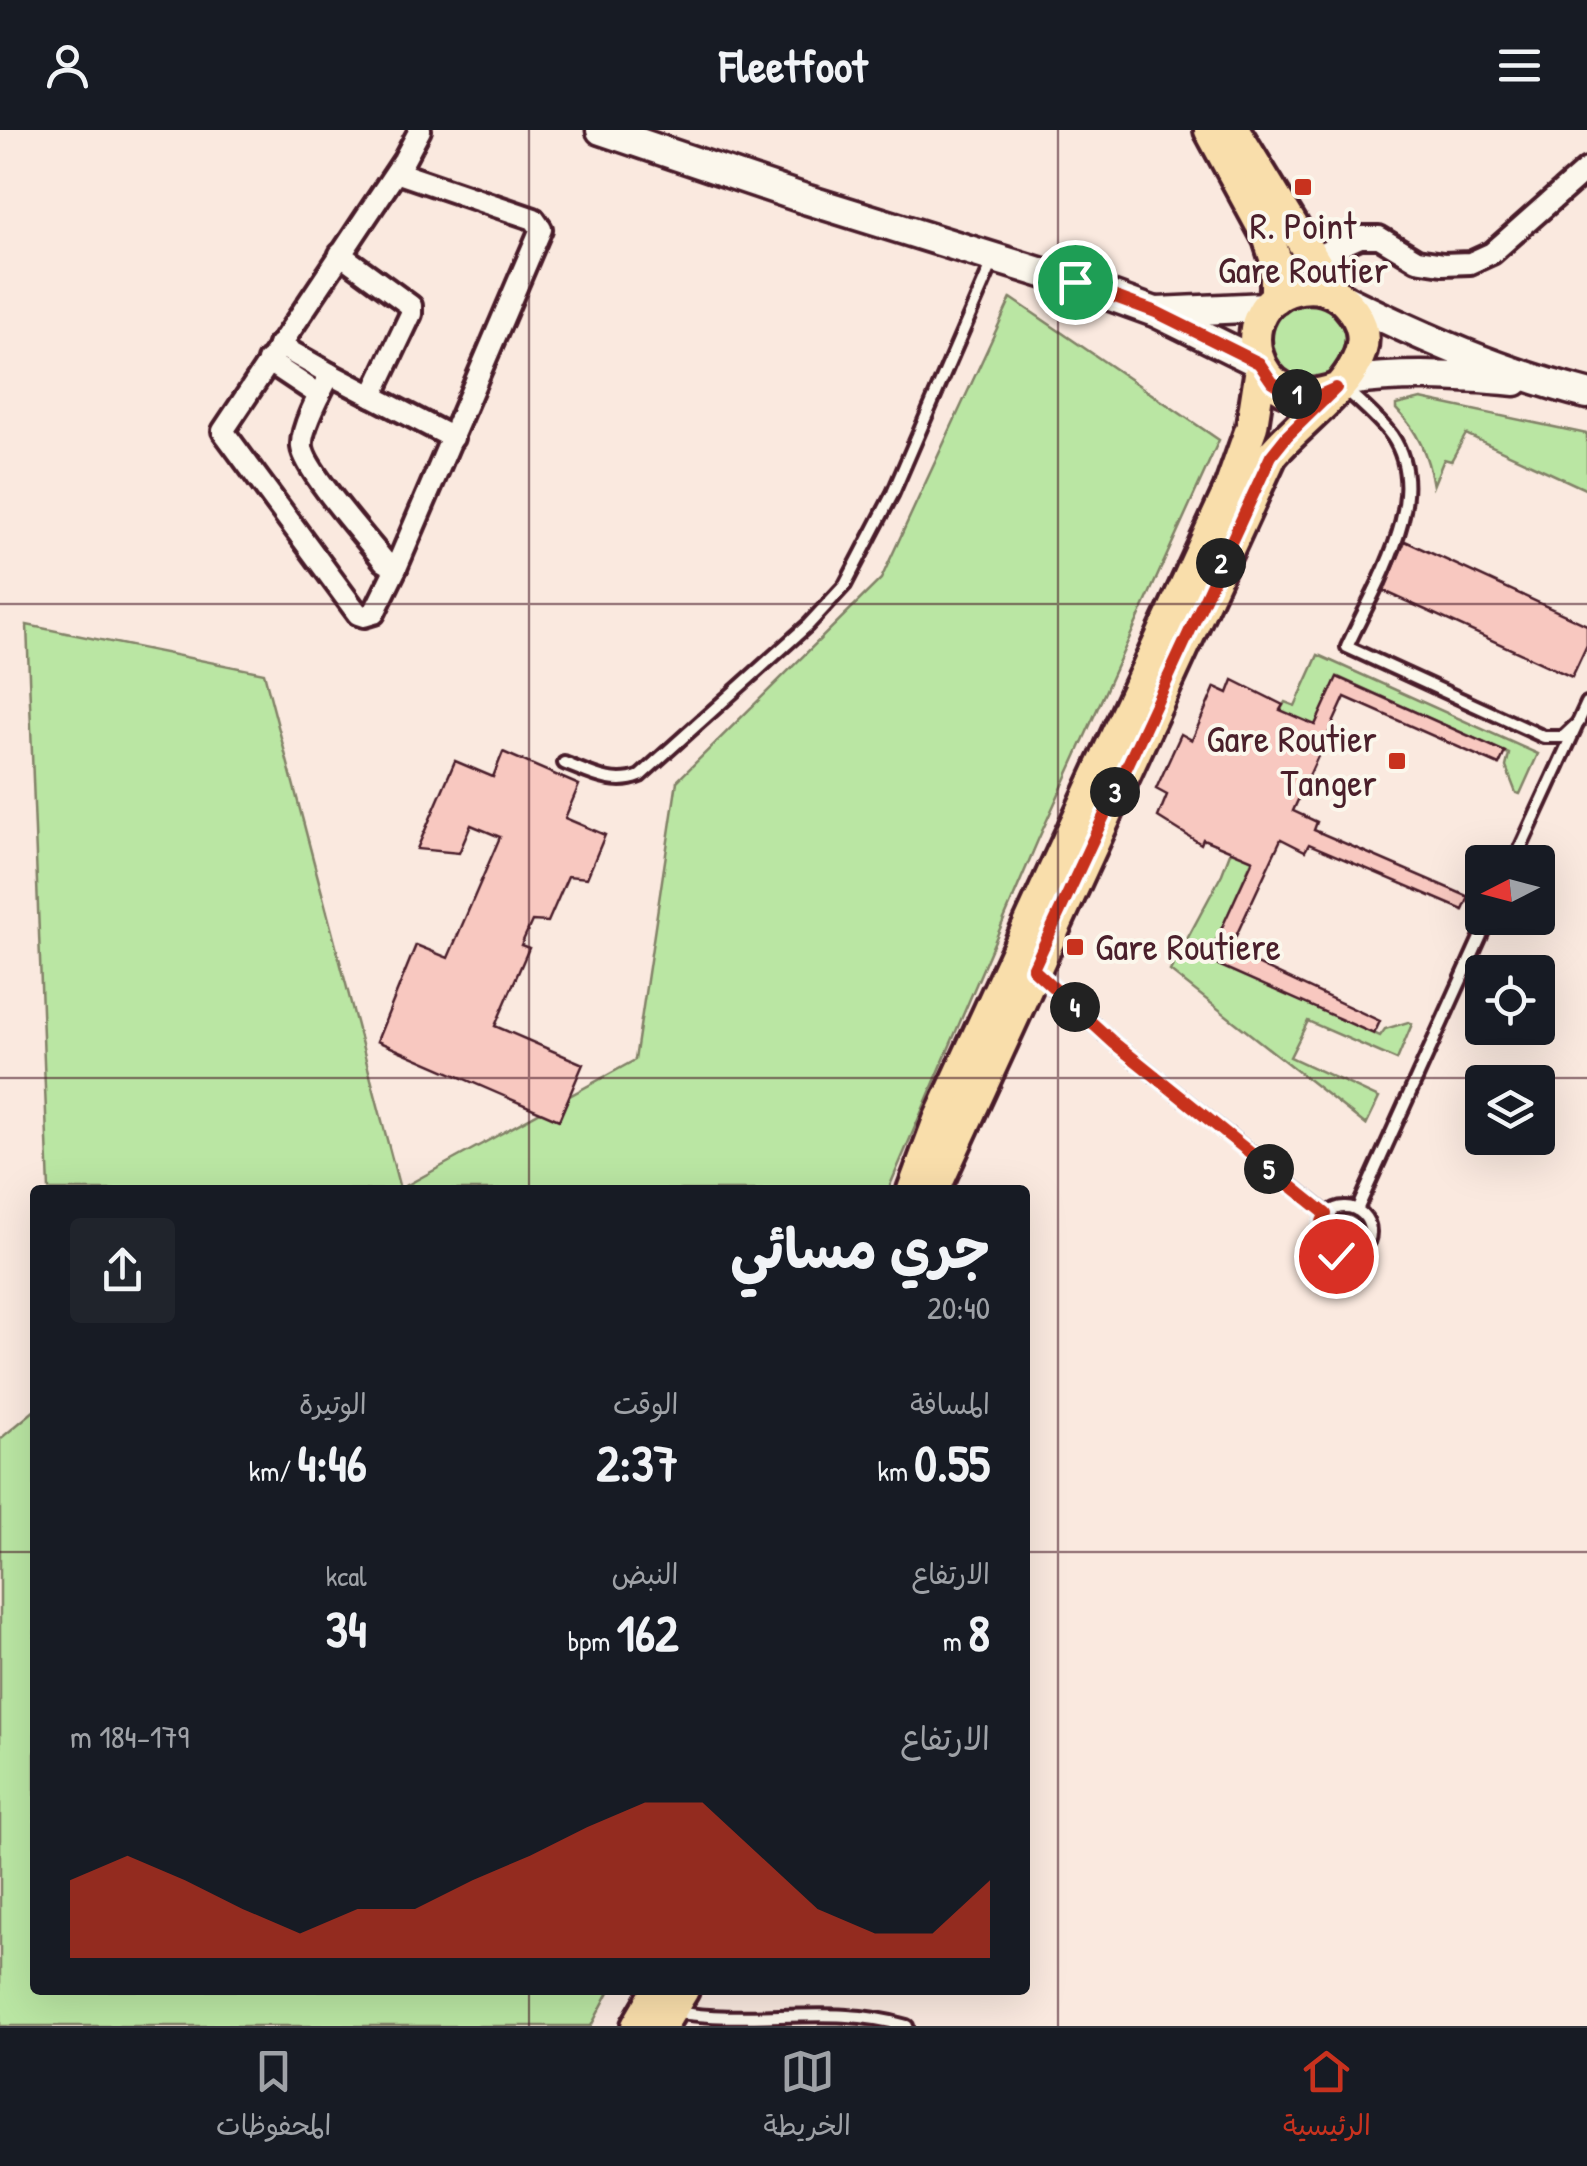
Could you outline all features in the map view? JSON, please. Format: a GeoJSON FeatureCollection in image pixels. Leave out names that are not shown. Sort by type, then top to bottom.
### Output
{"type":"FeatureCollection","features":[{"type":"Feature","properties":{"kind":"main road"},"geometry":{"type":"LineString","coordinates":[[915,1185],[947,1102],[1229,492],[1252,426],[1260,365],[1254,340],[1272,302],[1276,261],[1269,238],[1210,130]]}},
{"type":"Feature","properties":{"kind":"main road"},"geometry":{"type":"LineString","coordinates":[[936,1185],[1271,456],[1341,385],[1360,359],[1363,346],[1359,320],[1313,258],[1234,130]]}},
{"type":"Feature","properties":{"kind":"main road"},"geometry":{"type":"LineString","coordinates":[[1272,302],[1294,289],[1307,287],[1338,296]]}},
{"type":"Feature","properties":{"kind":"main road"},"geometry":{"type":"LineString","coordinates":[[1260,365],[1272,382],[1303,396],[1320,395],[1341,385]]}},
{"type":"Feature","properties":{"kind":"main road"},"geometry":{"type":"LineString","coordinates":[[637,2026],[668,2004]]}},
{"type":"Feature","properties":{"kind":"street"},"geometry":{"type":"LineString","coordinates":[[396,172],[534,220],[541,229],[454,438],[396,568],[370,616],[358,614],[226,439],[224,426],[396,172],[420,130]]}},
{"type":"Feature","properties":{"kind":"street"},"geometry":{"type":"LineString","coordinates":[[601,130],[1156,312],[1260,365]]}},
{"type":"Feature","properties":{"kind":"street"},"geometry":{"type":"LineString","coordinates":[[1313,258],[1360,237],[1379,237],[1416,260],[1470,263],[1502,244],[1587,169]]}},
{"type":"Feature","properties":{"kind":"street"},"geometry":{"type":"LineString","coordinates":[[340,254],[411,306],[411,314],[372,396]]}},
{"type":"Feature","properties":{"kind":"street"},"geometry":{"type":"LineString","coordinates":[[1338,296],[1404,328],[1547,384],[1587,394]]}},
{"type":"Feature","properties":{"kind":"street"},"geometry":{"type":"LineString","coordinates":[[1156,312],[1272,302]]}},
{"type":"Feature","properties":{"kind":"street"},"geometry":{"type":"LineString","coordinates":[[273,353],[330,374],[454,438]]}},
{"type":"Feature","properties":{"kind":"street"},"geometry":{"type":"LineString","coordinates":[[273,353],[319,395]]}},
{"type":"Feature","properties":{"kind":"street"},"geometry":{"type":"LineString","coordinates":[[330,374],[302,442],[308,464],[384,561],[396,568]]}},
{"type":"Feature","properties":{"kind":"street"},"geometry":{"type":"LineString","coordinates":[[1341,385],[1391,375],[1446,375],[1547,384]]}},
{"type":"Feature","properties":{"kind":"lane"},"geometry":{"type":"LineString","coordinates":[[564,764],[612,781],[640,776],[808,625],[845,585],[893,494],[994,258]]}},
{"type":"Feature","properties":{"kind":"lane"},"geometry":{"type":"LineString","coordinates":[[1341,385],[1393,438],[1405,465],[1408,494],[1402,524],[1347,648],[1544,737],[1564,737],[1578,722]]}},
{"type":"Feature","properties":{"kind":"lane"},"geometry":{"type":"LineString","coordinates":[[1522,845],[1587,703]]}},
{"type":"Feature","properties":{"kind":"lane"},"geometry":{"type":"LineString","coordinates":[[1357,1210],[1481,935]]}},
{"type":"Feature","properties":{"kind":"lane"},"geometry":{"type":"LineString","coordinates":[[1033,969],[1114,1043],[1326,1214]]}},
{"type":"Feature","properties":{"kind":"lane"},"geometry":{"type":"LineString","coordinates":[[1339,1207],[1357,1210],[1368,1222],[1366,1246],[1352,1257],[1336,1256],[1323,1245],[1320,1229],[1326,1214],[1339,1207]]}},
{"type":"Feature","properties":{"kind":"lane"},"geometry":{"type":"LineString","coordinates":[[668,2004],[738,2018],[851,2014],[908,2026]]}},
{"type":"Feature","properties":{"kind":"green space"},"geometry":{"type":"Polygon","coordinates":[[[1011,298],[1219,440],[1038,840],[890,1185],[407,1185],[635,1060],[677,781],[881,579],[1011,298]]]}},
{"type":"Feature","properties":{"kind":"green space"},"geometry":{"type":"Polygon","coordinates":[[[1304,300],[1332,304],[1355,337],[1339,376],[1298,384],[1279,369],[1268,349],[1277,319],[1304,300]]]}},
{"type":"Feature","properties":{"kind":"green space"},"geometry":{"type":"Polygon","coordinates":[[[1421,399],[1587,434],[1587,490],[1466,434],[1451,461],[1444,459],[1433,486],[1421,444],[1396,409],[1396,405],[1421,399]]]}},
{"type":"Feature","properties":{"kind":"green space"},"geometry":{"type":"Polygon","coordinates":[[[27,625],[264,673],[399,1185],[49,1185],[27,625]]]}},
{"type":"Feature","properties":{"kind":"green space"},"geometry":{"type":"Polygon","coordinates":[[[1318,655],[1538,754],[1520,794],[1516,793],[1506,767],[1509,754],[1338,677],[1310,737],[1280,711],[1285,702],[1295,706],[1318,655]]]}},
{"type":"Feature","properties":{"kind":"green space"},"geometry":{"type":"Polygon","coordinates":[[[1237,835],[1259,845],[1208,959],[1380,1036],[1385,1029],[1412,1024],[1397,1060],[1308,1021],[1290,1057],[1379,1098],[1366,1125],[1170,971],[1222,874],[1237,835]]]}},
{"type":"Feature","properties":{"kind":"green space"},"geometry":{"type":"Polygon","coordinates":[[[30,1414],[30,1995],[607,1995],[591,2026],[0,2026],[0,1439],[30,1414]]]}},
{"type":"Feature","properties":{"kind":"building"},"geometry":{"type":"Polygon","coordinates":[[[1405,541],[1587,625],[1587,645],[1572,677],[1384,591],[1405,541]]]}},
{"type":"Feature","properties":{"kind":"building"},"geometry":{"type":"Polygon","coordinates":[[[1337,677],[1505,752],[1499,765],[1345,697],[1293,811],[1317,822],[1314,830],[1465,895],[1465,906],[1463,910],[1309,844],[1305,851],[1281,839],[1229,951],[1380,1021],[1374,1034],[1207,960],[1253,860],[1203,839],[1201,844],[1158,817],[1167,795],[1156,789],[1181,734],[1192,740],[1215,687],[1228,693],[1233,680],[1283,705],[1280,710],[1315,725],[1337,677]]]}},
{"type":"Feature","properties":{"kind":"building"},"geometry":{"type":"Polygon","coordinates":[[[503,752],[579,785],[565,818],[605,835],[587,878],[568,876],[548,922],[532,921],[521,945],[529,948],[495,1026],[583,1064],[559,1120],[377,1041],[416,945],[448,958],[500,837],[471,825],[459,853],[417,849],[455,761],[493,777],[503,752]]]}},
{"type":"Feature","properties":{"kind":"place","name":"R. Point Gare Routier"},"geometry":{"type":"Point","coordinates":[1303,187]}},
{"type":"Feature","properties":{"kind":"place","name":"Gare Routier Tanger"},"geometry":{"type":"Point","coordinates":[1397,761]}},
{"type":"Feature","properties":{"kind":"place","name":"Gare Routiere"},"geometry":{"type":"Point","coordinates":[1075,947]}},
{"type":"Feature","properties":{"kind":"route"},"geometry":{"type":"LineString","coordinates":[[1075,282],[1156,312],[1259,363],[1272,382],[1286,391],[1320,395],[1336,388],[1271,456],[1033,969],[1114,1043],[1326,1214],[1320,1237],[1328,1252],[1336,1256]]}}]}
